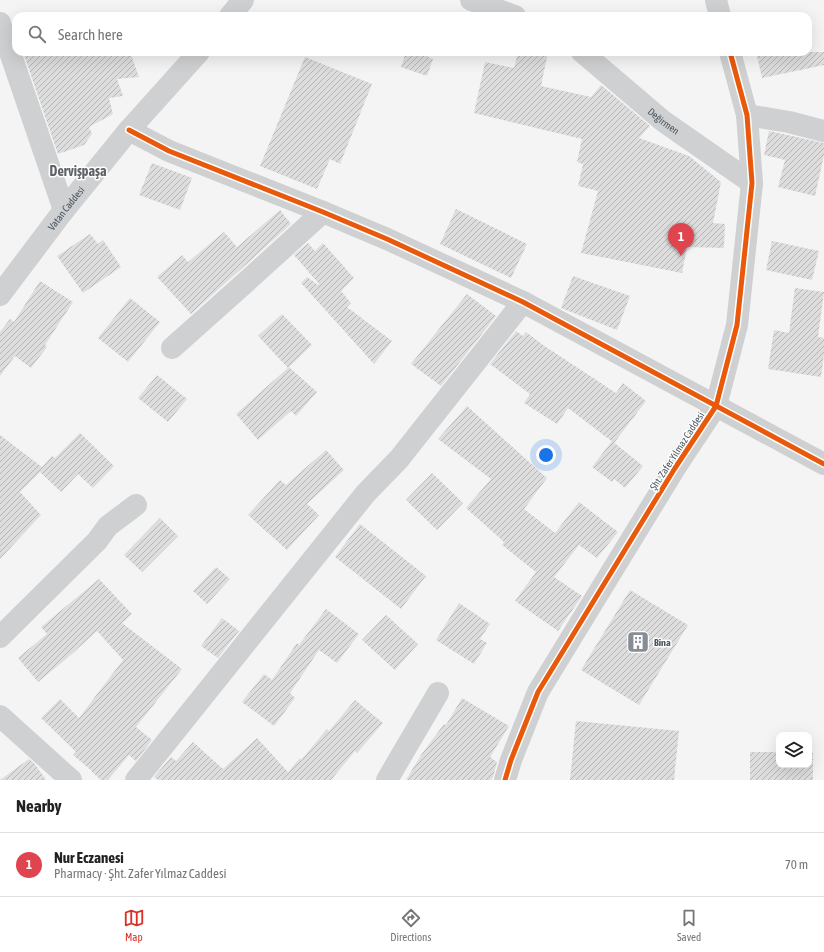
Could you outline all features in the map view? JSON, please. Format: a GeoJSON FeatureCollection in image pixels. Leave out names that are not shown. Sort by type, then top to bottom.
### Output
{"type":"FeatureCollection","features":[{"type":"Feature","properties":{"kind":"street"},"geometry":{"type":"LineString","coordinates":[[233,12],[243,0]]}},
{"type":"Feature","properties":{"kind":"street"},"geometry":{"type":"LineString","coordinates":[[471,0],[504,12]]}},
{"type":"Feature","properties":{"kind":"street"},"geometry":{"type":"LineString","coordinates":[[716,0],[719,12]]}},
{"type":"Feature","properties":{"kind":"street"},"geometry":{"type":"LineString","coordinates":[[0,23],[7,69],[64,210]]}},
{"type":"Feature","properties":{"kind":"street","name":"Vatan Caddesi"},"geometry":{"type":"LineString","coordinates":[[0,295],[64,210],[129,130],[195,56]]}},
{"type":"Feature","properties":{"kind":"street","name":"Değirmen"},"geometry":{"type":"LineString","coordinates":[[587,56],[663,121],[752,183]]}},
{"type":"Feature","properties":{"kind":"street","name":"Şht. Zafer Yılmaz Caddesi"},"geometry":{"type":"LineString","coordinates":[[505,780],[511,760],[538,692],[675,468],[716,406],[737,325],[752,183],[747,115],[731,56]]}},
{"type":"Feature","properties":{"kind":"street"},"geometry":{"type":"LineString","coordinates":[[747,115],[790,122],[824,131]]}},
{"type":"Feature","properties":{"kind":"street"},"geometry":{"type":"LineString","coordinates":[[129,130],[169,151],[387,239],[523,302],[824,464]]}},
{"type":"Feature","properties":{"kind":"street"},"geometry":{"type":"LineString","coordinates":[[172,348],[323,212]]}},
{"type":"Feature","properties":{"kind":"street"},"geometry":{"type":"LineString","coordinates":[[136,780],[366,493],[399,459],[523,302]]}},
{"type":"Feature","properties":{"kind":"street"},"geometry":{"type":"LineString","coordinates":[[0,637],[97,541],[108,526],[136,505]]}},
{"type":"Feature","properties":{"kind":"street"},"geometry":{"type":"LineString","coordinates":[[387,780],[438,694]]}},
{"type":"Feature","properties":{"kind":"street"},"geometry":{"type":"LineString","coordinates":[[0,716],[71,780]]}},
{"type":"Feature","properties":{"kind":"building"},"geometry":{"type":"Polygon","coordinates":[[[812,52],[824,52],[824,65],[762,78],[757,56],[812,56],[812,52]]]}},
{"type":"Feature","properties":{"kind":"building"},"geometry":{"type":"Polygon","coordinates":[[[24,56],[131,56],[139,77],[117,79],[123,96],[109,98],[113,114],[89,127],[92,134],[84,145],[58,154],[24,56]]]}},
{"type":"Feature","properties":{"kind":"building"},"geometry":{"type":"Polygon","coordinates":[[[405,56],[428,56],[433,59],[427,76],[401,67],[405,56]]]}},
{"type":"Feature","properties":{"kind":"building"},"geometry":{"type":"Polygon","coordinates":[[[517,56],[547,56],[541,86],[591,97],[601,85],[650,126],[639,138],[689,156],[721,182],[713,223],[725,224],[724,248],[687,247],[682,273],[581,253],[598,191],[578,186],[583,164],[577,162],[582,139],[474,113],[485,62],[514,68],[517,56]]]}},
{"type":"Feature","properties":{"kind":"building"},"geometry":{"type":"Polygon","coordinates":[[[305,57],[372,84],[340,164],[330,159],[317,189],[260,166],[305,57]]]}},
{"type":"Feature","properties":{"kind":"building"},"geometry":{"type":"Polygon","coordinates":[[[769,131],[824,143],[824,155],[815,196],[778,187],[785,160],[764,155],[769,131]]]}},
{"type":"Feature","properties":{"kind":"building"},"geometry":{"type":"Polygon","coordinates":[[[152,163],[192,178],[180,210],[139,195],[152,163]]]}},
{"type":"Feature","properties":{"kind":"building"},"geometry":{"type":"Polygon","coordinates":[[[456,209],[527,244],[511,278],[440,244],[456,209]]]}},
{"type":"Feature","properties":{"kind":"building"},"geometry":{"type":"Polygon","coordinates":[[[280,210],[291,224],[191,314],[157,277],[182,255],[188,262],[224,232],[237,247],[280,210]]]}},
{"type":"Feature","properties":{"kind":"building"},"geometry":{"type":"Polygon","coordinates":[[[90,234],[98,244],[103,240],[121,267],[83,293],[57,256],[90,234]]]}},
{"type":"Feature","properties":{"kind":"building"},"geometry":{"type":"Polygon","coordinates":[[[772,241],[819,251],[812,280],[766,270],[772,241]]]}},
{"type":"Feature","properties":{"kind":"building"},"geometry":{"type":"Polygon","coordinates":[[[308,243],[315,251],[323,243],[354,278],[341,291],[351,303],[347,307],[392,341],[374,364],[301,283],[307,277],[318,285],[319,284],[294,255],[308,243]]]}},
{"type":"Feature","properties":{"kind":"building"},"geometry":{"type":"Polygon","coordinates":[[[573,276],[630,296],[617,330],[561,308],[573,276]]]}},
{"type":"Feature","properties":{"kind":"building"},"geometry":{"type":"Polygon","coordinates":[[[40,281],[73,302],[45,345],[47,347],[31,368],[15,356],[0,376],[0,332],[10,319],[14,322],[40,281]]]}},
{"type":"Feature","properties":{"kind":"building"},"geometry":{"type":"Polygon","coordinates":[[[795,288],[824,292],[818,337],[824,338],[824,354],[821,377],[768,369],[774,330],[789,333],[795,288]]]}},
{"type":"Feature","properties":{"kind":"building"},"geometry":{"type":"Polygon","coordinates":[[[467,294],[496,316],[441,386],[411,364],[467,294]]]}},
{"type":"Feature","properties":{"kind":"building"},"geometry":{"type":"Polygon","coordinates":[[[130,298],[160,322],[128,362],[98,338],[130,298]]]}},
{"type":"Feature","properties":{"kind":"building"},"geometry":{"type":"Polygon","coordinates":[[[282,314],[312,345],[288,368],[258,336],[282,314]]]}},
{"type":"Feature","properties":{"kind":"building"},"geometry":{"type":"Polygon","coordinates":[[[516,331],[523,336],[526,332],[543,345],[616,393],[623,383],[646,401],[614,443],[568,408],[557,424],[524,403],[530,394],[490,364],[516,331]]]}},
{"type":"Feature","properties":{"kind":"building"},"geometry":{"type":"Polygon","coordinates":[[[289,367],[317,392],[296,416],[291,411],[258,440],[236,414],[289,367]]]}},
{"type":"Feature","properties":{"kind":"building"},"geometry":{"type":"Polygon","coordinates":[[[157,375],[187,399],[168,422],[138,398],[157,375]]]}},
{"type":"Feature","properties":{"kind":"building"},"geometry":{"type":"Polygon","coordinates":[[[467,406],[547,478],[524,509],[555,533],[579,502],[618,532],[597,558],[579,545],[554,577],[582,596],[558,631],[515,601],[536,572],[502,545],[504,542],[466,508],[491,479],[438,439],[467,406]]]}},
{"type":"Feature","properties":{"kind":"building"},"geometry":{"type":"Polygon","coordinates":[[[80,433],[114,466],[93,488],[78,474],[61,492],[40,472],[20,492],[41,515],[0,559],[0,435],[42,467],[52,456],[55,458],[80,433]]]}},
{"type":"Feature","properties":{"kind":"building"},"geometry":{"type":"Polygon","coordinates":[[[612,441],[643,466],[625,488],[614,479],[612,482],[592,467],[612,441]]]}},
{"type":"Feature","properties":{"kind":"building"},"geometry":{"type":"Polygon","coordinates":[[[326,450],[344,470],[307,504],[319,515],[287,550],[248,515],[280,480],[286,485],[326,450]]]}},
{"type":"Feature","properties":{"kind":"building"},"geometry":{"type":"Polygon","coordinates":[[[432,473],[463,503],[437,530],[406,500],[432,473]]]}},
{"type":"Feature","properties":{"kind":"building"},"geometry":{"type":"Polygon","coordinates":[[[160,518],[178,536],[142,572],[124,555],[160,518]]]}},
{"type":"Feature","properties":{"kind":"building"},"geometry":{"type":"Polygon","coordinates":[[[360,524],[426,576],[401,609],[335,557],[360,524]]]}},
{"type":"Feature","properties":{"kind":"building"},"geometry":{"type":"Polygon","coordinates":[[[216,567],[230,579],[207,604],[193,591],[216,567]]]}},
{"type":"Feature","properties":{"kind":"building"},"geometry":{"type":"Polygon","coordinates":[[[99,579],[132,614],[122,623],[182,669],[136,727],[152,740],[136,761],[129,755],[108,780],[101,780],[73,755],[76,752],[41,718],[60,699],[79,718],[123,660],[97,631],[38,682],[18,658],[47,634],[41,627],[99,579]]]}},
{"type":"Feature","properties":{"kind":"building","name":"Bina"},"geometry":{"type":"Polygon","coordinates":[[[630,590],[688,625],[639,705],[581,670],[630,590]]]}},
{"type":"Feature","properties":{"kind":"building"},"geometry":{"type":"Polygon","coordinates":[[[459,603],[490,624],[480,639],[487,643],[474,664],[436,640],[459,603]]]}},
{"type":"Feature","properties":{"kind":"building"},"geometry":{"type":"Polygon","coordinates":[[[326,609],[359,634],[337,663],[319,650],[290,693],[295,698],[274,726],[242,702],[264,674],[272,680],[297,643],[299,645],[326,609]]]}},
{"type":"Feature","properties":{"kind":"building"},"geometry":{"type":"Polygon","coordinates":[[[386,615],[418,644],[395,670],[362,640],[386,615]]]}},
{"type":"Feature","properties":{"kind":"building"},"geometry":{"type":"Polygon","coordinates":[[[222,618],[239,631],[218,658],[201,646],[222,618]]]}},
{"type":"Feature","properties":{"kind":"building"},"geometry":{"type":"Polygon","coordinates":[[[462,698],[509,726],[490,757],[497,762],[491,780],[406,780],[421,755],[444,724],[446,725],[462,698]]]}},
{"type":"Feature","properties":{"kind":"building"},"geometry":{"type":"Polygon","coordinates":[[[355,700],[383,723],[357,753],[355,751],[331,780],[158,780],[154,777],[171,757],[176,761],[193,742],[223,769],[257,738],[288,772],[300,758],[301,760],[327,729],[329,731],[355,700]]]}},
{"type":"Feature","properties":{"kind":"building"},"geometry":{"type":"Polygon","coordinates":[[[576,721],[679,731],[674,780],[570,780],[576,721]]]}},
{"type":"Feature","properties":{"kind":"building"},"geometry":{"type":"Polygon","coordinates":[[[750,752],[776,752],[776,768],[812,768],[813,753],[813,780],[750,780],[750,752]]]}},
{"type":"Feature","properties":{"kind":"building"},"geometry":{"type":"Polygon","coordinates":[[[29,759],[34,763],[46,780],[0,780],[29,759]]]}},
{"type":"Feature","properties":{"kind":"cycle path"},"geometry":{"type":"LineString","coordinates":[[505,780],[511,760],[538,692],[675,468],[716,406],[737,325],[752,183],[747,115],[731,56]]}},
{"type":"Feature","properties":{"kind":"cycle path"},"geometry":{"type":"LineString","coordinates":[[129,130],[169,151],[387,239],[523,302],[824,464]]}},
{"type":"Feature","properties":{"kind":"place","name":"Nur Eczanesi"},"geometry":{"type":"Point","coordinates":[681,256]}},
{"type":"Feature","properties":{"kind":"place","name":"Bina"},"geometry":{"type":"Point","coordinates":[638,642]}},
{"type":"Feature","properties":{"kind":"district","name":"Dervişpaşa"},"geometry":{"type":"Point","coordinates":[78,171]}}]}
